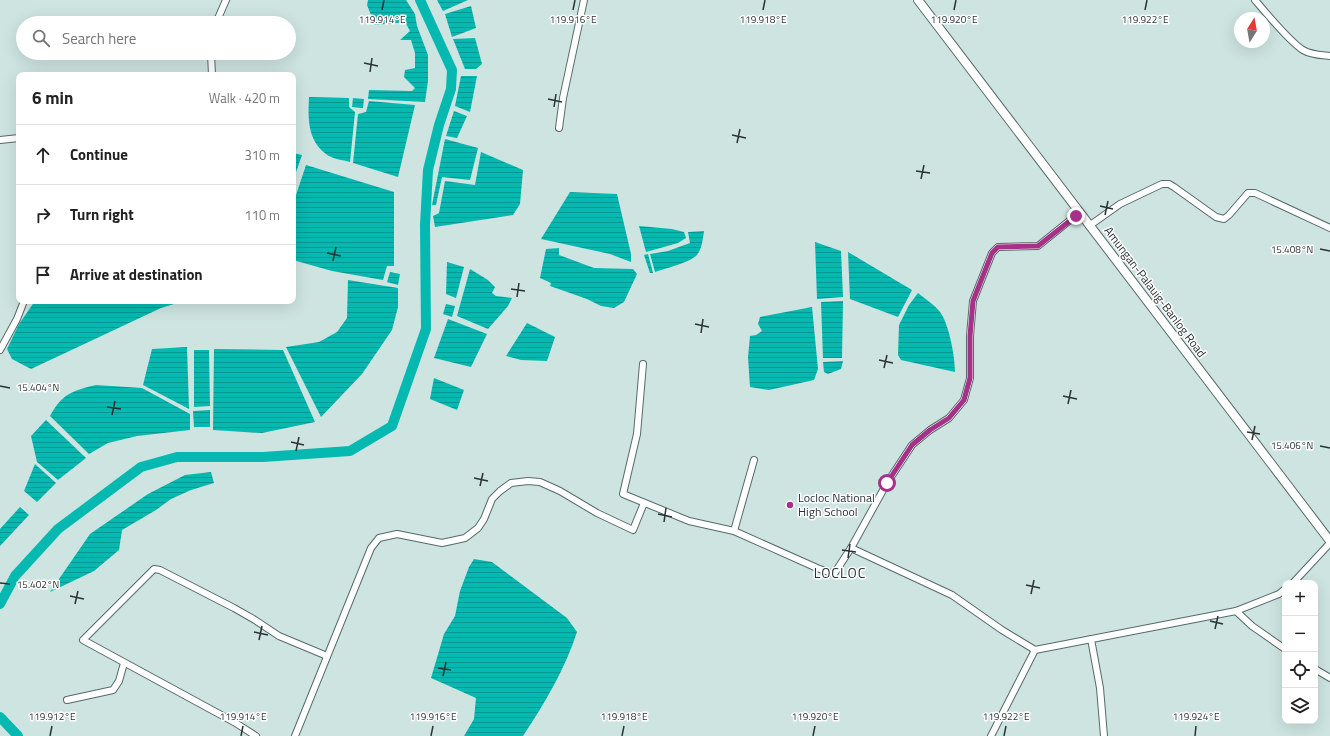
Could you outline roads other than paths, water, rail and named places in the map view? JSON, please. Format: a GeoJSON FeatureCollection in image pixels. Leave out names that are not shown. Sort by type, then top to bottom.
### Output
{"type":"FeatureCollection","features":[{"type":"Feature","properties":{"kind":"main road","name":"Amungan-Palauig-Banlog Road"},"geometry":{"type":"LineString","coordinates":[[918,0],[1330,542]]}},
{"type":"Feature","properties":{"kind":"street"},"geometry":{"type":"LineString","coordinates":[[219,16],[226,0]]}},
{"type":"Feature","properties":{"kind":"street"},"geometry":{"type":"LineString","coordinates":[[559,128],[563,98],[584,0]]}},
{"type":"Feature","properties":{"kind":"street"},"geometry":{"type":"LineString","coordinates":[[1255,0],[1303,50],[1316,55],[1330,56]]}},
{"type":"Feature","properties":{"kind":"street"},"geometry":{"type":"LineString","coordinates":[[211,60],[212,72]]}},
{"type":"Feature","properties":{"kind":"street"},"geometry":{"type":"LineString","coordinates":[[0,140],[16,138]]}},
{"type":"Feature","properties":{"kind":"street"},"geometry":{"type":"LineString","coordinates":[[1089,226],[1120,204],[1162,184],[1169,184],[1216,217],[1224,219],[1248,193],[1255,193],[1330,228]]}},
{"type":"Feature","properties":{"kind":"street"},"geometry":{"type":"LineString","coordinates":[[643,364],[637,434],[623,494],[689,521],[734,531],[817,568],[834,574],[851,548],[887,483],[912,445],[930,430],[949,418],[964,400],[970,378],[970,324],[973,301],[992,253],[998,247],[1038,246],[1079,213]]}},
{"type":"Feature","properties":{"kind":"street"},"geometry":{"type":"LineString","coordinates":[[0,350],[17,319],[23,304]]}},
{"type":"Feature","properties":{"kind":"street"},"geometry":{"type":"LineString","coordinates":[[734,531],[754,460]]}},
{"type":"Feature","properties":{"kind":"street"},"geometry":{"type":"LineString","coordinates":[[295,736],[371,548],[380,538],[397,534],[442,543],[465,538],[478,528],[484,519],[492,499],[511,483],[528,481],[540,482],[560,491],[597,514],[633,530],[644,503]]}},
{"type":"Feature","properties":{"kind":"street"},"geometry":{"type":"LineString","coordinates":[[1296,580],[1330,542]]}},
{"type":"Feature","properties":{"kind":"street"},"geometry":{"type":"LineString","coordinates":[[851,548],[952,595],[1002,630],[1035,650],[1236,611],[1282,592]]}},
{"type":"Feature","properties":{"kind":"street"},"geometry":{"type":"LineString","coordinates":[[256,736],[234,722],[83,640],[154,569],[160,570],[234,608],[279,636],[327,656]]}},
{"type":"Feature","properties":{"kind":"street"},"geometry":{"type":"LineString","coordinates":[[1236,611],[1252,626],[1282,647]]}},
{"type":"Feature","properties":{"kind":"street"},"geometry":{"type":"LineString","coordinates":[[1091,639],[1100,688],[1104,736]]}},
{"type":"Feature","properties":{"kind":"street"},"geometry":{"type":"LineString","coordinates":[[991,736],[1035,650]]}},
{"type":"Feature","properties":{"kind":"street"},"geometry":{"type":"LineString","coordinates":[[67,700],[113,690],[119,681],[124,663]]}},
{"type":"Feature","properties":{"kind":"street"},"geometry":{"type":"LineString","coordinates":[[1318,671],[1330,678]]}},
{"type":"Feature","properties":{"kind":"water"},"geometry":{"type":"Polygon","coordinates":[[[368,0],[406,0],[415,14],[417,26],[428,55],[428,81],[425,102],[368,99],[369,90],[412,91],[415,88],[404,77],[405,70],[415,68],[415,53],[411,40],[400,40],[410,31],[405,22],[375,25],[367,5],[368,0]]]}},
{"type":"Feature","properties":{"kind":"water"},"geometry":{"type":"Polygon","coordinates":[[[437,0],[468,0],[443,11],[437,0]]]}},
{"type":"Feature","properties":{"kind":"water"},"geometry":{"type":"Polygon","coordinates":[[[471,6],[476,28],[452,37],[445,14],[471,6]]]}},
{"type":"Feature","properties":{"kind":"water"},"geometry":{"type":"Polygon","coordinates":[[[475,38],[482,64],[476,69],[465,69],[453,39],[475,38]]]}},
{"type":"Feature","properties":{"kind":"water"},"geometry":{"type":"Polygon","coordinates":[[[461,76],[477,76],[470,112],[455,106],[461,76]]]}},
{"type":"Feature","properties":{"kind":"water"},"geometry":{"type":"Polygon","coordinates":[[[309,97],[349,98],[349,107],[355,112],[350,162],[328,156],[315,142],[310,128],[309,97]]]}},
{"type":"Feature","properties":{"kind":"water"},"geometry":{"type":"Polygon","coordinates":[[[353,98],[364,99],[363,108],[352,107],[353,98]]]}},
{"type":"Feature","properties":{"kind":"water"},"geometry":{"type":"Polygon","coordinates":[[[369,101],[415,105],[398,177],[353,163],[358,114],[366,112],[369,101]]]}},
{"type":"Feature","properties":{"kind":"water"},"geometry":{"type":"Polygon","coordinates":[[[454,111],[467,116],[457,138],[446,136],[454,111]]]}},
{"type":"Feature","properties":{"kind":"water"},"geometry":{"type":"Polygon","coordinates":[[[445,139],[478,148],[470,180],[442,177],[436,205],[432,205],[445,139]]]}},
{"type":"Feature","properties":{"kind":"water"},"geometry":{"type":"Polygon","coordinates":[[[481,152],[523,170],[520,204],[513,215],[435,227],[433,216],[439,213],[445,181],[475,185],[481,152]]]}},
{"type":"Feature","properties":{"kind":"water"},"geometry":{"type":"Polygon","coordinates":[[[296,154],[302,155],[296,172],[296,154]]]}},
{"type":"Feature","properties":{"kind":"water"},"geometry":{"type":"Polygon","coordinates":[[[306,165],[394,192],[394,266],[387,266],[383,280],[332,271],[296,261],[296,195],[306,165]]]}},
{"type":"Feature","properties":{"kind":"water"},"geometry":{"type":"Polygon","coordinates":[[[570,192],[617,194],[631,254],[631,262],[610,254],[541,239],[570,192]]]}},
{"type":"Feature","properties":{"kind":"water"},"geometry":{"type":"Polygon","coordinates":[[[639,226],[672,229],[684,232],[686,238],[678,243],[646,252],[639,226]]]}},
{"type":"Feature","properties":{"kind":"water"},"geometry":{"type":"Polygon","coordinates":[[[704,231],[701,247],[697,255],[683,263],[655,272],[650,254],[668,251],[690,243],[688,232],[704,231]]]}},
{"type":"Feature","properties":{"kind":"water"},"geometry":{"type":"Polygon","coordinates":[[[815,242],[841,251],[843,297],[817,299],[815,242]]]}},
{"type":"Feature","properties":{"kind":"water"},"geometry":{"type":"Polygon","coordinates":[[[559,248],[559,255],[594,268],[633,269],[637,274],[624,302],[614,308],[601,306],[587,299],[550,286],[551,283],[540,278],[546,249],[559,248]]]}},
{"type":"Feature","properties":{"kind":"water"},"geometry":{"type":"Polygon","coordinates":[[[848,252],[912,290],[898,317],[850,299],[848,252]]]}},
{"type":"Feature","properties":{"kind":"water"},"geometry":{"type":"Polygon","coordinates":[[[648,254],[653,273],[650,273],[644,255],[648,254]]]}},
{"type":"Feature","properties":{"kind":"water"},"geometry":{"type":"Polygon","coordinates":[[[447,262],[464,267],[456,298],[446,294],[447,262]]]}},
{"type":"Feature","properties":{"kind":"water"},"geometry":{"type":"Polygon","coordinates":[[[470,269],[488,280],[495,287],[492,293],[496,296],[512,298],[508,306],[488,329],[457,316],[470,269]]]}},
{"type":"Feature","properties":{"kind":"water"},"geometry":{"type":"Polygon","coordinates":[[[390,272],[400,274],[398,285],[387,282],[390,272]]]}},
{"type":"Feature","properties":{"kind":"water"},"geometry":{"type":"Polygon","coordinates":[[[348,280],[398,288],[398,307],[392,330],[362,374],[321,417],[286,347],[319,342],[337,332],[347,318],[348,280]]]}},
{"type":"Feature","properties":{"kind":"water"},"geometry":{"type":"Polygon","coordinates":[[[918,293],[935,307],[943,317],[951,340],[955,372],[901,360],[898,355],[899,325],[909,305],[918,293]]]}},
{"type":"Feature","properties":{"kind":"water"},"geometry":{"type":"Polygon","coordinates":[[[843,301],[842,358],[823,358],[821,302],[843,301]]]}},
{"type":"Feature","properties":{"kind":"water"},"geometry":{"type":"Polygon","coordinates":[[[33,304],[174,304],[161,308],[31,369],[12,359],[7,349],[19,324],[33,304]]]}},
{"type":"Feature","properties":{"kind":"water"},"geometry":{"type":"Polygon","coordinates":[[[446,304],[455,306],[452,317],[443,314],[446,304]]]}},
{"type":"Feature","properties":{"kind":"water"},"geometry":{"type":"Polygon","coordinates":[[[812,307],[818,369],[814,380],[769,390],[750,387],[748,357],[750,336],[756,335],[762,331],[758,324],[760,317],[812,307]]]}},
{"type":"Feature","properties":{"kind":"water"},"geometry":{"type":"Polygon","coordinates":[[[448,319],[487,334],[471,367],[434,358],[448,319]]]}},
{"type":"Feature","properties":{"kind":"water"},"geometry":{"type":"Polygon","coordinates":[[[527,323],[555,337],[547,361],[521,360],[506,356],[527,323]]]}},
{"type":"Feature","properties":{"kind":"water"},"geometry":{"type":"Polygon","coordinates":[[[187,347],[189,409],[143,385],[152,349],[187,347]]]}},
{"type":"Feature","properties":{"kind":"water"},"geometry":{"type":"Polygon","coordinates":[[[214,349],[283,350],[315,422],[262,433],[213,430],[214,349]]]}},
{"type":"Feature","properties":{"kind":"water"},"geometry":{"type":"Polygon","coordinates":[[[194,350],[209,350],[210,406],[194,407],[194,350]]]}},
{"type":"Feature","properties":{"kind":"water"},"geometry":{"type":"Polygon","coordinates":[[[843,361],[841,369],[828,374],[824,372],[823,362],[843,361]]]}},
{"type":"Feature","properties":{"kind":"water"},"geometry":{"type":"Polygon","coordinates":[[[434,378],[464,390],[457,410],[430,399],[434,378]]]}},
{"type":"Feature","properties":{"kind":"water"},"geometry":{"type":"Polygon","coordinates":[[[96,385],[142,388],[190,414],[190,430],[137,436],[108,443],[89,454],[50,416],[59,402],[69,394],[74,391],[96,385]]]}},
{"type":"Feature","properties":{"kind":"water"},"geometry":{"type":"Polygon","coordinates":[[[210,410],[210,427],[194,427],[193,411],[210,410]]]}},
{"type":"Feature","properties":{"kind":"water"},"geometry":{"type":"Polygon","coordinates":[[[46,420],[86,458],[58,480],[37,462],[31,436],[46,420]]]}},
{"type":"Feature","properties":{"kind":"water"},"geometry":{"type":"Polygon","coordinates":[[[35,464],[56,483],[37,502],[24,491],[35,464]]]}},
{"type":"Feature","properties":{"kind":"water"},"geometry":{"type":"Polygon","coordinates":[[[211,472],[214,483],[191,490],[171,499],[156,510],[122,530],[119,550],[94,571],[50,592],[90,534],[148,494],[185,475],[211,472]]]}},
{"type":"Feature","properties":{"kind":"water"},"geometry":{"type":"Polygon","coordinates":[[[20,507],[29,515],[0,546],[0,529],[20,507]]]}},
{"type":"Feature","properties":{"kind":"water"},"geometry":{"type":"Polygon","coordinates":[[[474,559],[492,562],[567,618],[577,632],[567,659],[554,686],[523,736],[464,736],[474,719],[476,698],[431,678],[444,634],[455,616],[460,591],[469,567],[474,559]]]}},
{"type":"Feature","properties":{"kind":"waterway"},"geometry":{"type":"LineString","coordinates":[[0,604],[15,576],[58,529],[141,467],[177,457],[263,457],[350,451],[392,426],[426,329],[425,225],[428,170],[439,125],[451,89],[452,70],[420,0]]}},
{"type":"Feature","properties":{"kind":"waterway"},"geometry":{"type":"LineString","coordinates":[[0,717],[18,736]]}},
{"type":"Feature","properties":{"kind":"place","name":"Locloc National High School"},"geometry":{"type":"Point","coordinates":[790,505]}},
{"type":"Feature","properties":{"kind":"district","name":"LOCLOC"},"geometry":{"type":"Point","coordinates":[840,573]}}]}
